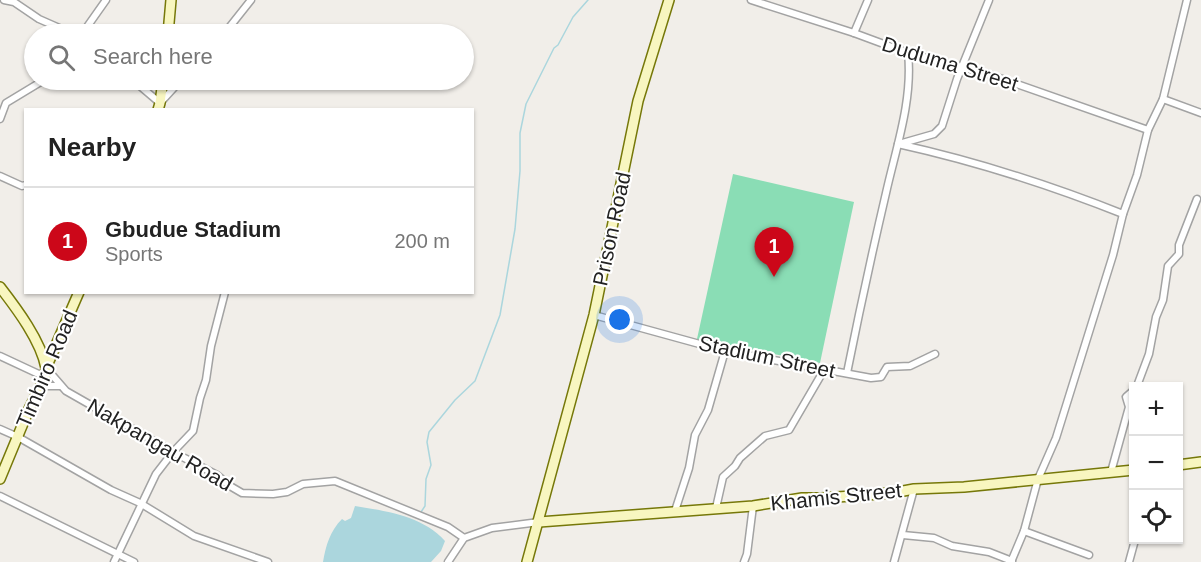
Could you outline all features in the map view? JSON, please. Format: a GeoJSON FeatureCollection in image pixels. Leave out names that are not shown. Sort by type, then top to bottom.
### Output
{"type":"FeatureCollection","features":[{"type":"Feature","properties":{"kind":"street"},"geometry":{"type":"LineString","coordinates":[[2,0],[14,2],[50,24]]}},
{"type":"Feature","properties":{"kind":"street"},"geometry":{"type":"LineString","coordinates":[[89,24],[106,0]]}},
{"type":"Feature","properties":{"kind":"street"},"geometry":{"type":"LineString","coordinates":[[169,24],[171,0]]}},
{"type":"Feature","properties":{"kind":"street"},"geometry":{"type":"LineString","coordinates":[[232,24],[252,0]]}},
{"type":"Feature","properties":{"kind":"street","name":"Prison Road"},"geometry":{"type":"LineString","coordinates":[[527,562],[594,315],[638,101],[669,0]]}},
{"type":"Feature","properties":{"kind":"street","name":"Duduma Street"},"geometry":{"type":"LineString","coordinates":[[751,0],[908,53],[963,66],[1148,130]]}},
{"type":"Feature","properties":{"kind":"street"},"geometry":{"type":"LineString","coordinates":[[854,33],[868,0]]}},
{"type":"Feature","properties":{"kind":"street"},"geometry":{"type":"LineString","coordinates":[[898,144],[934,134],[942,126],[989,0]]}},
{"type":"Feature","properties":{"kind":"street"},"geometry":{"type":"LineString","coordinates":[[903,535],[934,538],[951,546],[989,552],[1012,562],[1024,531],[1038,479],[1056,438],[1113,255],[1123,214],[1137,175],[1148,130],[1163,99],[1187,0]]}},
{"type":"Feature","properties":{"kind":"street"},"geometry":{"type":"LineString","coordinates":[[847,373],[863,291],[898,144],[908,77],[908,53]]}},
{"type":"Feature","properties":{"kind":"street"},"geometry":{"type":"LineString","coordinates":[[0,119],[6,103],[27,90]]}},
{"type":"Feature","properties":{"kind":"street"},"geometry":{"type":"LineString","coordinates":[[143,90],[159,106]]}},
{"type":"Feature","properties":{"kind":"street"},"geometry":{"type":"LineString","coordinates":[[159,106],[161,90]]}},
{"type":"Feature","properties":{"kind":"street"},"geometry":{"type":"LineString","coordinates":[[159,106],[173,90]]}},
{"type":"Feature","properties":{"kind":"street"},"geometry":{"type":"LineString","coordinates":[[1163,99],[1201,112]]}},
{"type":"Feature","properties":{"kind":"street"},"geometry":{"type":"LineString","coordinates":[[898,144],[1046,185],[1123,214]]}},
{"type":"Feature","properties":{"kind":"street"},"geometry":{"type":"LineString","coordinates":[[0,176],[24,186]]}},
{"type":"Feature","properties":{"kind":"street"},"geometry":{"type":"LineString","coordinates":[[1139,382],[1149,354],[1156,317],[1163,300],[1168,266],[1179,254],[1179,245],[1197,199]]}},
{"type":"Feature","properties":{"kind":"street"},"geometry":{"type":"LineString","coordinates":[[0,287],[27,325],[44,358],[44,377]]}},
{"type":"Feature","properties":{"kind":"street","name":"Timbiro Road"},"geometry":{"type":"LineString","coordinates":[[0,479],[78,294]]}},
{"type":"Feature","properties":{"kind":"street"},"geometry":{"type":"LineString","coordinates":[[114,562],[140,503],[156,474],[172,452],[193,431],[200,398],[207,380],[210,346],[224,294]]}},
{"type":"Feature","properties":{"kind":"street","name":"Stadium Street"},"geometry":{"type":"LineString","coordinates":[[594,315],[725,351],[876,378],[881,377],[887,367],[910,366],[935,354]]}},
{"type":"Feature","properties":{"kind":"street"},"geometry":{"type":"LineString","coordinates":[[675,511],[689,468],[695,435],[708,410],[725,351]]}},
{"type":"Feature","properties":{"kind":"street"},"geometry":{"type":"LineString","coordinates":[[0,356],[60,386]]}},
{"type":"Feature","properties":{"kind":"street"},"geometry":{"type":"LineString","coordinates":[[716,508],[723,477],[765,436],[789,430],[825,370]]}},
{"type":"Feature","properties":{"kind":"street","name":"Nakpangau Road"},"geometry":{"type":"LineString","coordinates":[[44,377],[242,492],[273,494],[287,492],[303,484],[335,481],[448,527],[464,538]]}},
{"type":"Feature","properties":{"kind":"street"},"geometry":{"type":"LineString","coordinates":[[1111,472],[1129,407]]}},
{"type":"Feature","properties":{"kind":"street"},"geometry":{"type":"LineString","coordinates":[[0,429],[18,436],[111,490],[140,503],[194,536],[268,562]]}},
{"type":"Feature","properties":{"kind":"street"},"geometry":{"type":"LineString","coordinates":[[1183,464],[1201,462]]}},
{"type":"Feature","properties":{"kind":"street","name":"Khamis Street"},"geometry":{"type":"LineString","coordinates":[[539,522],[753,506],[783,500],[964,487],[1129,470]]}},
{"type":"Feature","properties":{"kind":"street"},"geometry":{"type":"LineString","coordinates":[[894,562],[914,489]]}},
{"type":"Feature","properties":{"kind":"street"},"geometry":{"type":"LineString","coordinates":[[0,496],[134,562]]}},
{"type":"Feature","properties":{"kind":"street"},"geometry":{"type":"LineString","coordinates":[[744,562],[753,506]]}},
{"type":"Feature","properties":{"kind":"street"},"geometry":{"type":"LineString","coordinates":[[448,562],[464,538],[492,528],[539,522]]}},
{"type":"Feature","properties":{"kind":"street"},"geometry":{"type":"LineString","coordinates":[[1024,531],[1089,555]]}},
{"type":"Feature","properties":{"kind":"street"},"geometry":{"type":"LineString","coordinates":[[1129,562],[1134,544]]}},
{"type":"Feature","properties":{"kind":"green space"},"geometry":{"type":"Polygon","coordinates":[[[733,174],[854,202],[820,363],[697,339],[733,174]]]}},
{"type":"Feature","properties":{"kind":"water"},"geometry":{"type":"Polygon","coordinates":[[[355,506],[415,520],[445,541],[441,551],[431,562],[323,562],[332,533],[342,519],[345,521],[351,518],[355,506]]]}},
{"type":"Feature","properties":{"kind":"waterway"},"geometry":{"type":"LineString","coordinates":[[421,512],[425,506],[426,479],[431,465],[427,442],[429,432],[455,400],[475,381],[500,315],[515,229],[520,171],[520,133],[526,104],[554,48],[558,45],[573,17],[588,0]]}},
{"type":"Feature","properties":{"kind":"place","name":"Gbudue Stadium"},"geometry":{"type":"Point","coordinates":[774,277]}}]}
